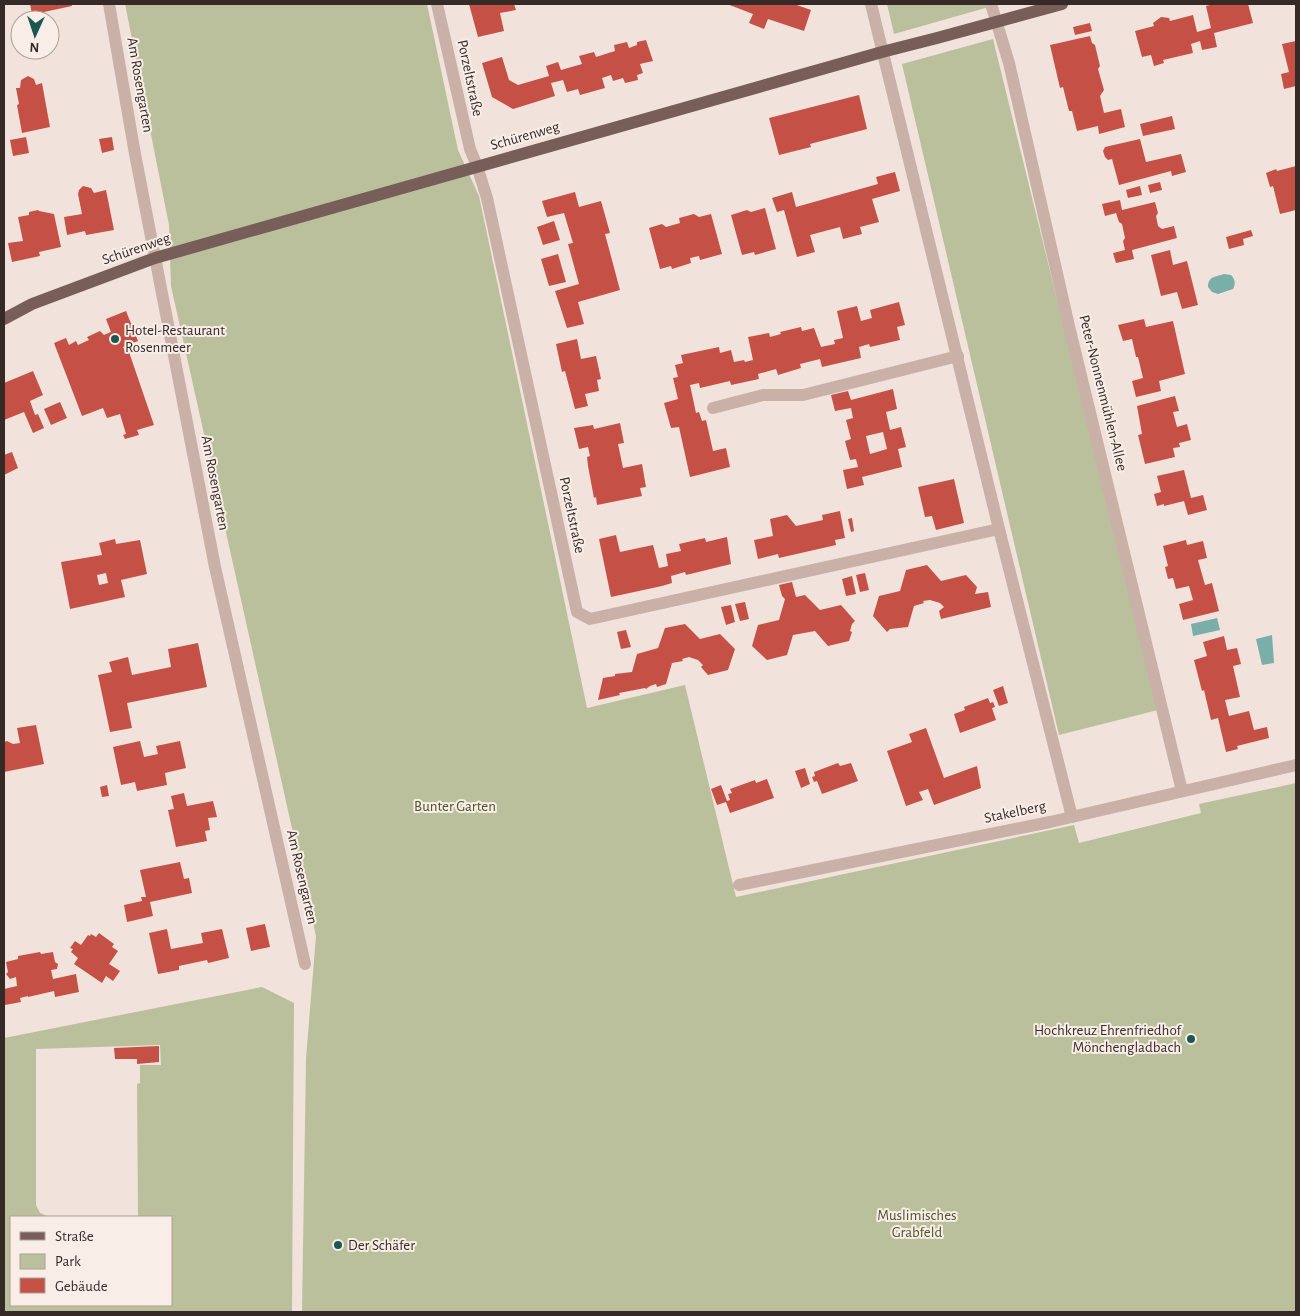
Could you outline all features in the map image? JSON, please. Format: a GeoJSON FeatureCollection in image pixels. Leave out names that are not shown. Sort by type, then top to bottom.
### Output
{"type":"FeatureCollection","features":[{"type":"Feature","properties":{"kind":"main road","name":"Schürenweg"},"geometry":{"type":"LineString","coordinates":[[4,319],[32,304],[155,258],[882,52],[1062,4]]}},
{"type":"Feature","properties":{"kind":"street","name":"Am Rosengarten"},"geometry":{"type":"LineString","coordinates":[[109,4],[155,258],[215,567],[306,964]]}},
{"type":"Feature","properties":{"kind":"street","name":"Porzeltstraße"},"geometry":{"type":"LineString","coordinates":[[437,4],[470,150],[487,198],[577,612],[590,619],[999,528]]}},
{"type":"Feature","properties":{"kind":"street"},"geometry":{"type":"LineString","coordinates":[[871,4],[999,528],[1072,817]]}},
{"type":"Feature","properties":{"kind":"street","name":"Peter-Nonnenmühlen-Allee"},"geometry":{"type":"LineString","coordinates":[[991,4],[1009,63],[1182,791]]}},
{"type":"Feature","properties":{"kind":"street"},"geometry":{"type":"LineString","coordinates":[[713,408],[764,395],[803,395],[958,356]]}},
{"type":"Feature","properties":{"kind":"street","name":"Stakelberg"},"geometry":{"type":"LineString","coordinates":[[739,885],[1072,817],[1296,765]]}},
{"type":"Feature","properties":{"kind":"green space"},"geometry":{"type":"Polygon","coordinates":[[[125,4],[427,4],[458,150],[479,196],[587,708],[685,685],[736,897],[1074,825],[1079,843],[1201,813],[1199,804],[1296,783],[1296,1312],[302,1312],[306,1058],[316,936],[171,286],[169,225],[125,4]]]}},
{"type":"Feature","properties":{"kind":"green space"},"geometry":{"type":"Polygon","coordinates":[[[887,4],[989,4],[989,7],[894,34],[887,4]]]}},
{"type":"Feature","properties":{"kind":"green space"},"geometry":{"type":"Polygon","coordinates":[[[993,39],[1158,710],[1059,735],[902,64],[993,39]]]}},
{"type":"Feature","properties":{"kind":"green space"},"geometry":{"type":"Polygon","coordinates":[[[262,987],[294,1003],[292,1312],[4,1312],[4,1038],[262,987]],[[160,1045],[36,1049],[36,1205],[40,1213],[47,1216],[10,1216],[10,1306],[172,1306],[172,1216],[138,1216],[137,1084],[140,1083],[140,1065],[161,1065],[160,1045]]]}},
{"type":"Feature","properties":{"kind":"water"},"geometry":{"type":"Polygon","coordinates":[[[1224,274],[1231,275],[1233,278],[1235,283],[1233,289],[1218,294],[1212,292],[1208,287],[1209,281],[1224,274]]]}},
{"type":"Feature","properties":{"kind":"water"},"geometry":{"type":"Polygon","coordinates":[[[1217,618],[1220,630],[1193,636],[1191,624],[1217,618]]]}},
{"type":"Feature","properties":{"kind":"water"},"geometry":{"type":"Polygon","coordinates":[[[1272,635],[1274,663],[1262,665],[1256,639],[1272,635]]]}},
{"type":"Feature","properties":{"kind":"building"},"geometry":{"type":"Polygon","coordinates":[[[30,4],[71,4],[72,6],[53,10],[31,10],[30,4]]]}},
{"type":"Feature","properties":{"kind":"building"},"geometry":{"type":"Polygon","coordinates":[[[469,4],[514,4],[516,10],[500,13],[504,31],[478,37],[469,4]]]}},
{"type":"Feature","properties":{"kind":"building"},"geometry":{"type":"Polygon","coordinates":[[[727,4],[794,4],[811,10],[804,31],[768,19],[764,29],[749,23],[753,14],[727,4]]]}},
{"type":"Feature","properties":{"kind":"building"},"geometry":{"type":"Polygon","coordinates":[[[1214,4],[1248,4],[1253,23],[1214,33],[1217,47],[1202,50],[1200,41],[1191,44],[1193,53],[1163,60],[1164,63],[1154,66],[1151,55],[1142,57],[1135,31],[1154,26],[1153,23],[1161,17],[1169,18],[1170,21],[1193,15],[1197,32],[1211,28],[1206,6],[1214,4]]]}},
{"type":"Feature","properties":{"kind":"building"},"geometry":{"type":"Polygon","coordinates":[[[1090,23],[1092,31],[1075,35],[1073,27],[1090,23]]]}},
{"type":"Feature","properties":{"kind":"building"},"geometry":{"type":"Polygon","coordinates":[[[1090,36],[1092,43],[1095,45],[1100,66],[1098,69],[1104,90],[1100,96],[1104,113],[1121,109],[1125,127],[1099,134],[1098,126],[1077,131],[1072,111],[1069,111],[1063,87],[1060,88],[1050,45],[1090,36]]]}},
{"type":"Feature","properties":{"kind":"building"},"geometry":{"type":"Polygon","coordinates":[[[646,40],[653,61],[640,64],[643,73],[637,75],[638,80],[625,83],[623,78],[613,81],[611,75],[602,78],[605,88],[580,95],[578,89],[567,92],[563,80],[551,83],[555,96],[513,109],[492,97],[482,63],[502,57],[509,80],[518,85],[549,76],[546,66],[558,62],[561,70],[582,64],[579,56],[594,52],[596,57],[615,51],[614,45],[627,42],[629,48],[637,45],[637,42],[646,40]]]}},
{"type":"Feature","properties":{"kind":"building"},"geometry":{"type":"Polygon","coordinates":[[[1296,41],[1296,86],[1284,89],[1281,74],[1289,72],[1282,44],[1296,41]]]}},
{"type":"Feature","properties":{"kind":"building"},"geometry":{"type":"Polygon","coordinates":[[[28,76],[34,79],[36,85],[42,83],[50,127],[22,133],[16,88],[20,88],[21,80],[28,76]]]}},
{"type":"Feature","properties":{"kind":"building"},"geometry":{"type":"Polygon","coordinates":[[[859,95],[867,129],[810,144],[811,147],[779,155],[769,118],[859,95]]]}},
{"type":"Feature","properties":{"kind":"building"},"geometry":{"type":"Polygon","coordinates":[[[1172,116],[1175,129],[1143,136],[1140,124],[1172,116]]]}},
{"type":"Feature","properties":{"kind":"building"},"geometry":{"type":"Polygon","coordinates":[[[26,137],[29,153],[13,156],[10,140],[26,137]]]}},
{"type":"Feature","properties":{"kind":"building"},"geometry":{"type":"Polygon","coordinates":[[[112,137],[114,150],[102,153],[99,139],[112,137]]]}},
{"type":"Feature","properties":{"kind":"building"},"geometry":{"type":"Polygon","coordinates":[[[1140,139],[1146,162],[1181,154],[1186,172],[1172,176],[1171,171],[1119,185],[1112,159],[1108,160],[1103,151],[1105,147],[1140,139]]]}},
{"type":"Feature","properties":{"kind":"building"},"geometry":{"type":"Polygon","coordinates":[[[1296,166],[1296,210],[1280,214],[1273,186],[1270,187],[1266,173],[1276,169],[1277,171],[1296,166]]]}},
{"type":"Feature","properties":{"kind":"building"},"geometry":{"type":"Polygon","coordinates":[[[895,172],[900,191],[872,199],[879,222],[860,227],[862,234],[843,239],[840,227],[810,235],[815,252],[797,257],[784,210],[777,212],[772,198],[792,192],[796,207],[878,184],[876,177],[895,172]]]}},
{"type":"Feature","properties":{"kind":"building"},"geometry":{"type":"Polygon","coordinates":[[[1160,182],[1162,190],[1150,193],[1148,185],[1160,182]]]}},
{"type":"Feature","properties":{"kind":"building"},"geometry":{"type":"Polygon","coordinates":[[[83,186],[91,188],[94,193],[106,190],[114,230],[86,235],[85,231],[67,235],[64,217],[82,214],[78,194],[83,186]]]}},
{"type":"Feature","properties":{"kind":"building"},"geometry":{"type":"Polygon","coordinates":[[[1140,186],[1142,195],[1128,198],[1126,190],[1140,186]]]}},
{"type":"Feature","properties":{"kind":"building"},"geometry":{"type":"Polygon","coordinates":[[[575,192],[579,207],[601,201],[610,233],[605,234],[620,290],[578,302],[584,324],[567,328],[555,291],[579,284],[568,244],[573,243],[564,213],[547,217],[542,201],[575,192]]]}},
{"type":"Feature","properties":{"kind":"building"},"geometry":{"type":"Polygon","coordinates":[[[1120,200],[1122,210],[1155,202],[1158,213],[1156,216],[1158,226],[1162,229],[1174,226],[1177,238],[1132,250],[1134,259],[1116,263],[1113,253],[1125,250],[1122,224],[1119,222],[1116,213],[1105,216],[1102,204],[1120,200]]]}},
{"type":"Feature","properties":{"kind":"building"},"geometry":{"type":"Polygon","coordinates":[[[765,208],[776,249],[755,255],[754,252],[742,255],[731,215],[747,210],[751,212],[765,208]]]}},
{"type":"Feature","properties":{"kind":"building"},"geometry":{"type":"Polygon","coordinates":[[[38,210],[54,214],[61,247],[39,252],[40,256],[12,262],[8,243],[23,241],[18,217],[29,215],[29,212],[38,210]]]}},
{"type":"Feature","properties":{"kind":"building"},"geometry":{"type":"Polygon","coordinates":[[[694,214],[699,217],[711,214],[722,254],[700,260],[699,256],[690,258],[691,263],[672,269],[671,266],[660,269],[649,228],[662,224],[666,227],[680,223],[679,218],[694,214]]]}},
{"type":"Feature","properties":{"kind":"building"},"geometry":{"type":"Polygon","coordinates":[[[554,221],[560,240],[543,245],[537,227],[554,221]]]}},
{"type":"Feature","properties":{"kind":"building"},"geometry":{"type":"Polygon","coordinates":[[[1251,230],[1253,236],[1243,239],[1244,245],[1229,249],[1226,237],[1251,230]]]}},
{"type":"Feature","properties":{"kind":"building"},"geometry":{"type":"Polygon","coordinates":[[[1170,250],[1173,265],[1187,261],[1198,305],[1182,309],[1177,292],[1161,296],[1151,255],[1170,250]]]}},
{"type":"Feature","properties":{"kind":"building"},"geometry":{"type":"Polygon","coordinates":[[[558,254],[566,282],[549,286],[541,259],[558,254]]]}},
{"type":"Feature","properties":{"kind":"building"},"geometry":{"type":"Polygon","coordinates":[[[899,302],[905,325],[897,327],[900,340],[870,347],[869,344],[859,347],[861,358],[822,367],[820,359],[800,364],[801,368],[778,375],[776,369],[758,374],[759,379],[731,385],[730,381],[700,388],[699,383],[690,385],[696,413],[699,412],[702,421],[706,420],[713,451],[726,448],[730,467],[690,477],[679,427],[671,428],[664,403],[678,399],[673,378],[678,377],[675,365],[683,363],[681,355],[719,347],[720,353],[731,350],[734,362],[744,360],[745,362],[753,360],[748,337],[769,333],[770,337],[781,334],[780,332],[801,327],[802,331],[814,328],[821,347],[835,344],[834,340],[843,338],[837,311],[857,306],[861,321],[872,318],[870,310],[899,302]]]}},
{"type":"Feature","properties":{"kind":"building"},"geometry":{"type":"Polygon","coordinates":[[[126,311],[138,341],[123,347],[126,353],[129,352],[154,425],[137,430],[139,435],[125,439],[123,435],[126,434],[120,414],[107,418],[103,408],[82,416],[54,343],[66,338],[69,345],[76,341],[78,345],[89,340],[87,337],[100,331],[104,335],[111,332],[106,319],[126,311]]]}},
{"type":"Feature","properties":{"kind":"building"},"geometry":{"type":"Polygon","coordinates":[[[1144,319],[1146,327],[1173,321],[1185,374],[1159,381],[1161,391],[1136,397],[1132,381],[1143,378],[1138,357],[1136,357],[1132,339],[1123,341],[1118,325],[1144,319]]]}},
{"type":"Feature","properties":{"kind":"building"},"geometry":{"type":"Polygon","coordinates":[[[577,339],[581,359],[596,356],[601,379],[597,380],[599,391],[585,394],[588,406],[575,409],[565,371],[562,372],[556,344],[577,339]]]}},
{"type":"Feature","properties":{"kind":"building"},"geometry":{"type":"Polygon","coordinates":[[[33,371],[43,395],[30,401],[35,415],[38,414],[44,428],[33,433],[24,412],[4,420],[4,383],[33,371]]]}},
{"type":"Feature","properties":{"kind":"building"},"geometry":{"type":"Polygon","coordinates":[[[893,389],[897,409],[886,412],[890,430],[901,427],[906,447],[898,449],[902,467],[862,477],[864,485],[847,489],[843,470],[858,467],[856,459],[850,460],[845,441],[851,439],[846,420],[853,418],[851,408],[835,411],[831,395],[848,391],[851,400],[893,389]],[[883,432],[866,436],[870,454],[887,449],[883,432]]]}},
{"type":"Feature","properties":{"kind":"building"},"geometry":{"type":"Polygon","coordinates":[[[1175,396],[1179,411],[1173,412],[1177,427],[1187,424],[1191,440],[1179,443],[1180,447],[1173,448],[1175,457],[1145,464],[1138,435],[1142,434],[1137,406],[1175,396]]]}},
{"type":"Feature","properties":{"kind":"building"},"geometry":{"type":"Polygon","coordinates":[[[60,402],[67,418],[51,425],[44,409],[60,402]]]}},
{"type":"Feature","properties":{"kind":"building"},"geometry":{"type":"Polygon","coordinates":[[[620,423],[624,443],[618,444],[623,468],[642,464],[646,487],[640,488],[642,496],[597,505],[588,466],[587,457],[590,456],[588,447],[579,449],[574,428],[593,425],[594,429],[620,423]]]}},
{"type":"Feature","properties":{"kind":"building"},"geometry":{"type":"Polygon","coordinates":[[[12,452],[18,468],[4,475],[4,455],[12,452]]]}},
{"type":"Feature","properties":{"kind":"building"},"geometry":{"type":"Polygon","coordinates":[[[1184,470],[1191,498],[1203,495],[1207,510],[1188,515],[1184,501],[1157,506],[1154,494],[1161,492],[1157,476],[1184,470]]]}},
{"type":"Feature","properties":{"kind":"building"},"geometry":{"type":"Polygon","coordinates":[[[954,479],[964,523],[936,530],[932,516],[925,517],[918,487],[954,479]]]}},
{"type":"Feature","properties":{"kind":"building"},"geometry":{"type":"Polygon","coordinates":[[[840,511],[845,538],[835,540],[836,545],[779,558],[778,554],[758,559],[754,540],[773,536],[770,519],[787,515],[796,526],[823,520],[822,515],[840,511]]]}},
{"type":"Feature","properties":{"kind":"building"},"geometry":{"type":"Polygon","coordinates":[[[852,518],[854,531],[851,532],[848,519],[852,518]]]}},
{"type":"Feature","properties":{"kind":"building"},"geometry":{"type":"Polygon","coordinates":[[[616,535],[620,552],[653,545],[659,568],[668,566],[666,554],[681,551],[679,544],[705,538],[706,542],[727,537],[731,564],[686,575],[685,572],[671,576],[672,583],[611,597],[599,539],[616,535]]]}},
{"type":"Feature","properties":{"kind":"building"},"geometry":{"type":"Polygon","coordinates":[[[115,539],[116,544],[140,540],[147,574],[121,580],[125,597],[70,609],[61,562],[102,555],[99,543],[115,539]],[[106,573],[97,575],[99,585],[108,583],[106,573]]]}},
{"type":"Feature","properties":{"kind":"building"},"geometry":{"type":"Polygon","coordinates":[[[1186,540],[1187,545],[1203,541],[1207,558],[1198,560],[1205,585],[1212,583],[1219,611],[1183,620],[1179,604],[1193,600],[1189,586],[1176,589],[1173,578],[1168,579],[1165,567],[1168,566],[1163,546],[1186,540]]]}},
{"type":"Feature","properties":{"kind":"building"},"geometry":{"type":"Polygon","coordinates":[[[927,565],[941,581],[966,575],[977,587],[975,594],[988,592],[991,607],[941,619],[939,611],[944,607],[940,603],[930,600],[923,601],[924,603],[914,606],[908,627],[890,629],[887,632],[873,616],[879,596],[900,591],[906,570],[927,565]]]}},
{"type":"Feature","properties":{"kind":"building"},"geometry":{"type":"Polygon","coordinates":[[[865,573],[869,590],[860,592],[856,575],[865,573]]]}},
{"type":"Feature","properties":{"kind":"building"},"geometry":{"type":"Polygon","coordinates":[[[852,576],[856,594],[846,596],[842,579],[852,576]]]}},
{"type":"Feature","properties":{"kind":"building"},"geometry":{"type":"Polygon","coordinates":[[[792,582],[796,597],[805,595],[820,610],[841,605],[855,621],[852,624],[849,641],[828,646],[815,631],[793,635],[787,655],[767,660],[752,646],[758,625],[779,620],[785,599],[782,596],[779,585],[792,582]]]}},
{"type":"Feature","properties":{"kind":"building"},"geometry":{"type":"Polygon","coordinates":[[[745,602],[749,619],[740,621],[735,604],[745,602]]]}},
{"type":"Feature","properties":{"kind":"building"},"geometry":{"type":"Polygon","coordinates":[[[731,605],[735,622],[726,625],[721,607],[731,605]]]}},
{"type":"Feature","properties":{"kind":"building"},"geometry":{"type":"Polygon","coordinates":[[[685,624],[700,639],[720,634],[735,649],[728,670],[708,675],[698,660],[689,657],[682,659],[683,661],[672,663],[666,684],[657,687],[656,684],[646,689],[619,693],[620,695],[598,700],[603,678],[632,672],[637,654],[658,648],[665,628],[685,624]]]}},
{"type":"Feature","properties":{"kind":"building"},"geometry":{"type":"Polygon","coordinates":[[[626,630],[631,647],[621,649],[617,632],[626,630]]]}},
{"type":"Feature","properties":{"kind":"building"},"geometry":{"type":"Polygon","coordinates":[[[1224,636],[1227,650],[1237,648],[1241,664],[1233,666],[1240,697],[1225,700],[1229,716],[1249,711],[1254,730],[1267,727],[1269,738],[1237,746],[1238,749],[1226,752],[1218,718],[1211,720],[1194,660],[1207,656],[1203,642],[1224,636]]]}},
{"type":"Feature","properties":{"kind":"building"},"geometry":{"type":"Polygon","coordinates":[[[198,643],[207,687],[127,703],[132,728],[110,732],[98,675],[112,672],[109,662],[128,657],[132,675],[171,667],[168,649],[198,643]]]}},
{"type":"Feature","properties":{"kind":"building"},"geometry":{"type":"Polygon","coordinates":[[[1003,686],[1008,703],[999,706],[993,690],[1003,686]]]}},
{"type":"Feature","properties":{"kind":"building"},"geometry":{"type":"Polygon","coordinates":[[[988,698],[995,707],[992,708],[996,720],[960,733],[954,714],[965,710],[964,707],[988,698]]]}},
{"type":"Feature","properties":{"kind":"building"},"geometry":{"type":"Polygon","coordinates":[[[36,725],[44,764],[4,772],[4,742],[20,743],[17,728],[36,725]]]}},
{"type":"Feature","properties":{"kind":"building"},"geometry":{"type":"Polygon","coordinates":[[[926,728],[944,778],[977,766],[981,788],[934,805],[928,789],[919,792],[923,800],[906,806],[887,751],[912,742],[909,734],[926,728]]]}},
{"type":"Feature","properties":{"kind":"building"},"geometry":{"type":"Polygon","coordinates":[[[140,741],[144,757],[158,754],[156,746],[180,741],[186,768],[165,773],[167,785],[137,791],[135,782],[121,785],[113,747],[140,741]]]}},
{"type":"Feature","properties":{"kind":"building"},"geometry":{"type":"Polygon","coordinates":[[[838,763],[840,766],[851,763],[858,781],[822,794],[817,781],[814,782],[812,777],[815,776],[814,772],[838,763]]]}},
{"type":"Feature","properties":{"kind":"building"},"geometry":{"type":"Polygon","coordinates":[[[805,768],[810,784],[801,788],[795,771],[805,768]]]}},
{"type":"Feature","properties":{"kind":"building"},"geometry":{"type":"Polygon","coordinates":[[[767,779],[774,798],[730,813],[726,802],[717,805],[711,789],[721,785],[727,801],[730,800],[728,794],[732,793],[730,789],[755,780],[756,783],[767,779]]]}},
{"type":"Feature","properties":{"kind":"building"},"geometry":{"type":"Polygon","coordinates":[[[107,785],[109,796],[102,797],[100,787],[107,785]]]}},
{"type":"Feature","properties":{"kind":"building"},"geometry":{"type":"Polygon","coordinates":[[[184,793],[187,806],[213,801],[217,817],[208,818],[210,830],[205,831],[207,841],[176,847],[168,810],[174,809],[171,796],[184,793]]]}},
{"type":"Feature","properties":{"kind":"building"},"geometry":{"type":"Polygon","coordinates":[[[180,862],[184,879],[189,878],[192,893],[150,902],[153,916],[127,922],[124,905],[142,901],[141,897],[146,897],[140,870],[180,862]]]}},
{"type":"Feature","properties":{"kind":"building"},"geometry":{"type":"Polygon","coordinates":[[[265,924],[270,947],[251,951],[246,928],[265,924]]]}},
{"type":"Feature","properties":{"kind":"building"},"geometry":{"type":"Polygon","coordinates":[[[167,929],[171,949],[203,943],[201,933],[222,929],[229,958],[208,963],[207,960],[179,966],[179,970],[158,974],[149,933],[167,929]]]}},
{"type":"Feature","properties":{"kind":"building"},"geometry":{"type":"Polygon","coordinates":[[[99,933],[114,944],[112,947],[118,951],[109,964],[120,971],[113,981],[106,976],[102,983],[74,964],[78,958],[71,952],[73,949],[70,948],[75,941],[81,945],[88,935],[90,936],[91,934],[96,937],[99,933]]]}},
{"type":"Feature","properties":{"kind":"building"},"geometry":{"type":"Polygon","coordinates":[[[40,952],[41,954],[53,952],[55,962],[58,964],[57,969],[51,970],[53,979],[76,974],[79,992],[55,997],[54,991],[20,998],[21,1002],[5,1005],[4,989],[17,986],[16,977],[10,979],[6,974],[8,972],[6,962],[18,959],[18,956],[40,952]]]}},
{"type":"Feature","properties":{"kind":"building"},"geometry":{"type":"Polygon","coordinates":[[[159,1046],[159,1062],[137,1064],[137,1059],[115,1059],[114,1048],[159,1046]]]}},
{"type":"Feature","properties":{"kind":"place","name":"Hotel-Restaurant Rosenmeer"},"geometry":{"type":"Point","coordinates":[115,339]}},
{"type":"Feature","properties":{"kind":"place","name":"Hochkreuz Ehrenfriedhof Mönchengladbach"},"geometry":{"type":"Point","coordinates":[1191,1039]}},
{"type":"Feature","properties":{"kind":"place","name":"Der Schäfer"},"geometry":{"type":"Point","coordinates":[338,1245]}},
{"type":"Feature","properties":{"kind":"park label","name":"Bunter Garten"},"geometry":{"type":"Point","coordinates":[455,806]}},
{"type":"Feature","properties":{"kind":"park label","name":"Muslimisches Grabfeld"},"geometry":{"type":"Point","coordinates":[917,1224]}}]}
